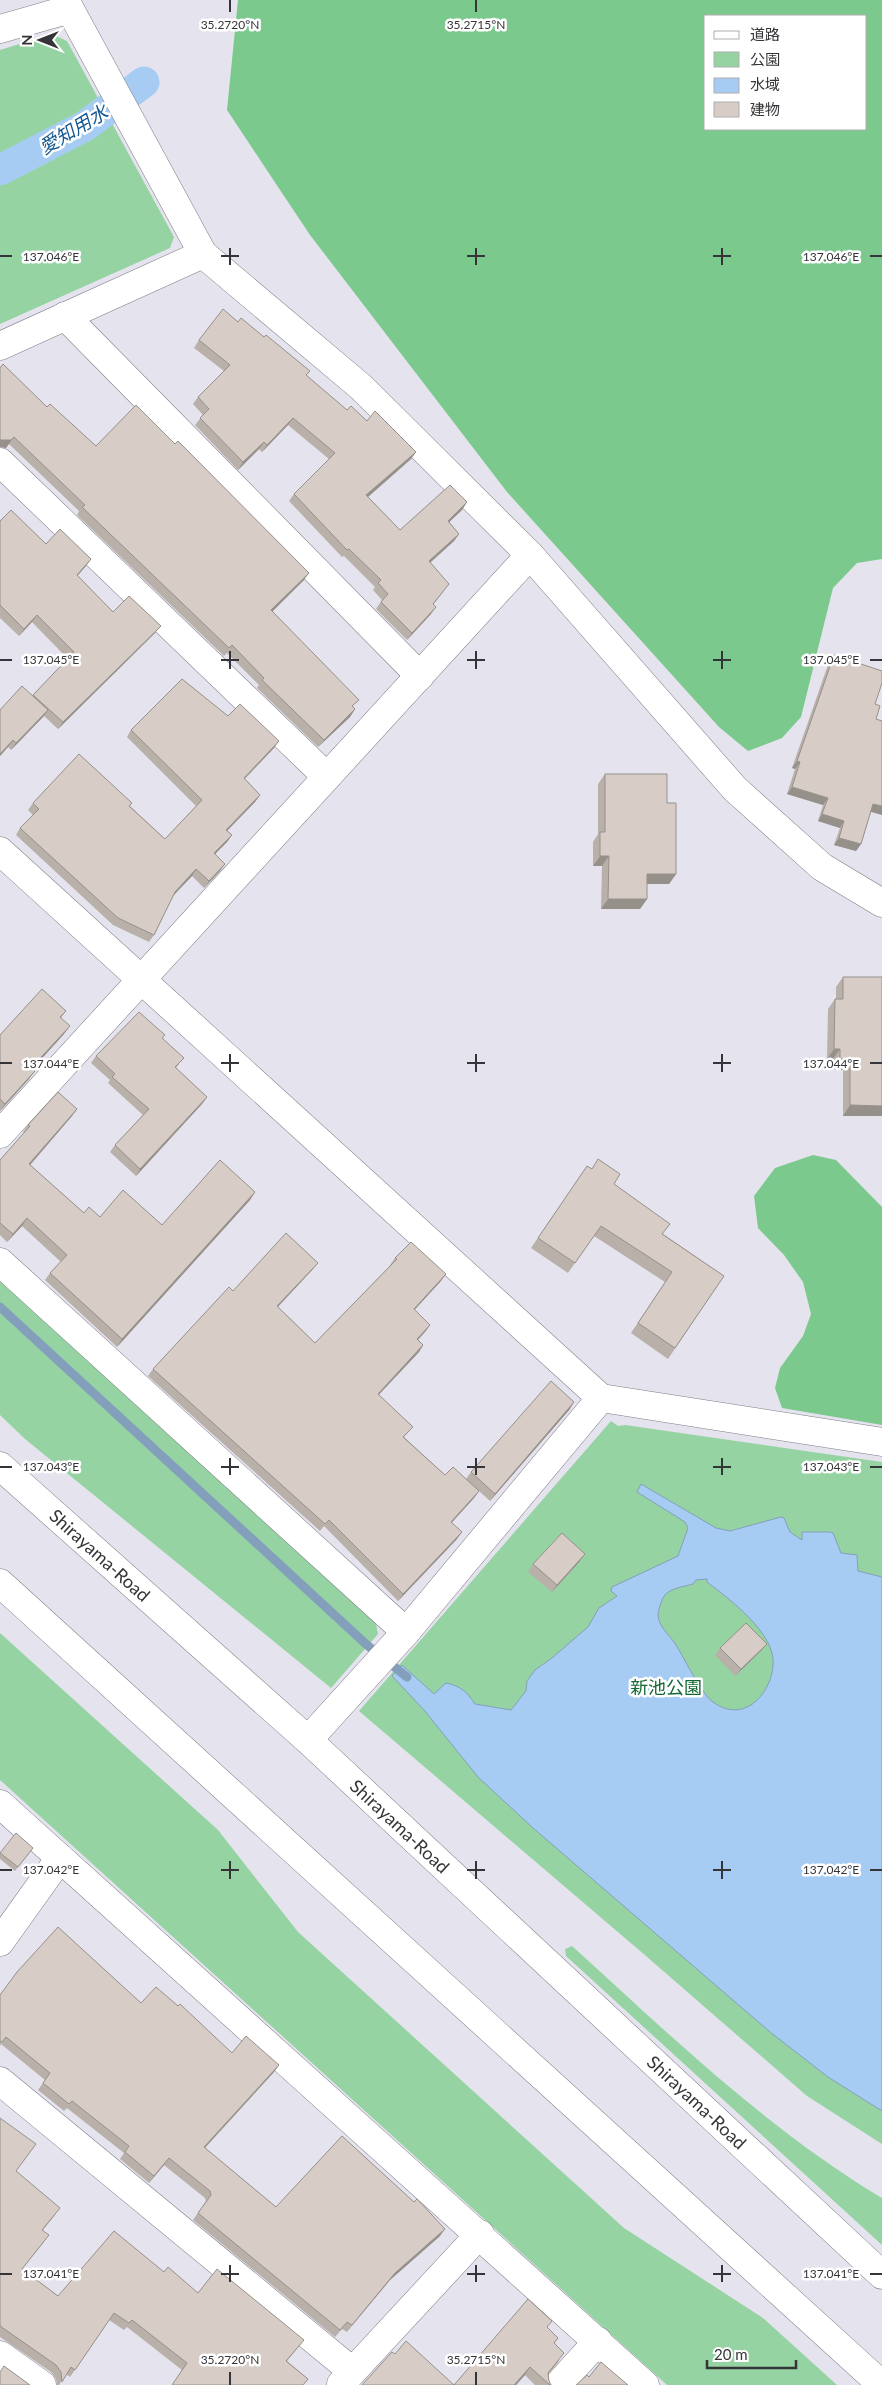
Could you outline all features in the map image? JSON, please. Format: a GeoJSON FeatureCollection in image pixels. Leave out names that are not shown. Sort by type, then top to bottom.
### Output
{"type":"FeatureCollection","features":[{"type":"Feature","properties":{"kind":"street"},"geometry":{"type":"LineString","coordinates":[[0,29],[67,4],[203,254],[362,387],[530,555],[735,789],[822,867],[882,903]]}},
{"type":"Feature","properties":{"kind":"street"},"geometry":{"type":"LineString","coordinates":[[0,346],[203,254]]}},
{"type":"Feature","properties":{"kind":"street"},"geometry":{"type":"LineString","coordinates":[[65,316],[420,676]]}},
{"type":"Feature","properties":{"kind":"street"},"geometry":{"type":"LineString","coordinates":[[0,462],[326,777]]}},
{"type":"Feature","properties":{"kind":"street"},"geometry":{"type":"LineString","coordinates":[[0,1134],[530,555]]}},
{"type":"Feature","properties":{"kind":"street"},"geometry":{"type":"LineString","coordinates":[[0,851],[600,1398],[882,1442]]}},
{"type":"Feature","properties":{"kind":"street"},"geometry":{"type":"LineString","coordinates":[[0,1262],[406,1632]]}},
{"type":"Feature","properties":{"kind":"street"},"geometry":{"type":"LineString","coordinates":[[308,1740],[406,1632],[600,1398]]}},
{"type":"Feature","properties":{"kind":"street","name":"Shirayama-Road"},"geometry":{"type":"LineString","coordinates":[[0,1466],[308,1740],[882,2275]]}},
{"type":"Feature","properties":{"kind":"street"},"geometry":{"type":"LineString","coordinates":[[0,1583],[882,2385]]}},
{"type":"Feature","properties":{"kind":"street"},"geometry":{"type":"LineString","coordinates":[[0,1804],[480,2234],[645,2385]]}},
{"type":"Feature","properties":{"kind":"street"},"geometry":{"type":"LineString","coordinates":[[0,1942],[60,1858]]}},
{"type":"Feature","properties":{"kind":"street"},"geometry":{"type":"LineString","coordinates":[[0,2081],[346,2378],[480,2234]]}},
{"type":"Feature","properties":{"kind":"street"},"geometry":{"type":"LineString","coordinates":[[558,2385],[598,2341]]}},
{"type":"Feature","properties":{"kind":"street"},"geometry":{"type":"LineString","coordinates":[[0,2355],[42,2385]]}},
{"type":"Feature","properties":{"kind":"green space"},"geometry":{"type":"Polygon","coordinates":[[[238,0],[882,0],[882,559],[857,563],[833,588],[801,717],[782,738],[748,751],[719,727],[507,492],[310,235],[227,110],[238,0]]]}},
{"type":"Feature","properties":{"kind":"green space"},"geometry":{"type":"Polygon","coordinates":[[[52,34],[67,41],[174,237],[170,248],[0,324],[0,50],[52,34]]]}},
{"type":"Feature","properties":{"kind":"green space"},"geometry":{"type":"Polygon","coordinates":[[[813,1155],[836,1160],[882,1207],[882,1425],[782,1408],[775,1388],[780,1368],[803,1336],[811,1314],[803,1282],[784,1255],[758,1228],[754,1196],[775,1168],[813,1155]]]}},
{"type":"Feature","properties":{"kind":"green space"},"geometry":{"type":"Polygon","coordinates":[[[0,1280],[375,1619],[378,1634],[331,1688],[25,1439],[0,1415],[0,1280]]]}},
{"type":"Feature","properties":{"kind":"green space","name":"新池公園"},"geometry":{"type":"Polygon","coordinates":[[[611,1421],[618,1426],[625,1425],[882,1462],[882,2144],[807,2096],[359,1711],[611,1421]]]}},
{"type":"Feature","properties":{"kind":"green space"},"geometry":{"type":"Polygon","coordinates":[[[0,1633],[218,1830],[298,1932],[624,2228],[763,2318],[837,2385],[667,2385],[0,1780],[0,1633]]]}},
{"type":"Feature","properties":{"kind":"green space"},"geometry":{"type":"Polygon","coordinates":[[[572,1946],[683,2047],[759,2112],[840,2171],[882,2198],[882,2245],[566,1956],[565,1949],[572,1946]]]}},
{"type":"Feature","properties":{"kind":"water","name":"新池公園"},"geometry":{"type":"Polygon","coordinates":[[[641,1484],[716,1528],[730,1531],[781,1517],[784,1518],[790,1532],[802,1540],[802,1532],[833,1533],[841,1553],[857,1555],[858,1571],[882,1577],[882,2111],[828,2077],[770,2032],[533,1828],[478,1777],[424,1710],[392,1676],[402,1665],[434,1694],[446,1683],[463,1690],[475,1704],[511,1710],[526,1691],[527,1681],[535,1670],[588,1627],[599,1608],[617,1596],[611,1591],[612,1587],[678,1556],[688,1528],[685,1522],[637,1492],[641,1484]],[[707,1579],[696,1580],[693,1584],[668,1592],[661,1604],[658,1614],[659,1620],[708,1698],[724,1708],[735,1710],[744,1708],[753,1704],[767,1687],[773,1666],[772,1654],[760,1630],[750,1618],[707,1582],[707,1579]]]}},
{"type":"Feature","properties":{"kind":"building"},"geometry":{"type":"Polygon","coordinates":[[[223,309],[238,322],[241,318],[264,337],[266,335],[310,371],[306,375],[347,410],[351,406],[367,421],[375,411],[416,452],[366,495],[400,530],[450,485],[467,502],[448,521],[459,534],[429,561],[449,584],[433,604],[436,607],[412,633],[381,602],[388,594],[378,583],[381,580],[349,549],[347,550],[294,494],[335,453],[293,418],[267,445],[264,442],[243,462],[200,418],[209,409],[198,397],[230,365],[199,340],[223,309]]]}},
{"type":"Feature","properties":{"kind":"building"},"geometry":{"type":"Polygon","coordinates":[[[3,364],[47,407],[50,404],[96,446],[136,405],[175,444],[178,441],[309,573],[271,610],[359,700],[352,706],[355,709],[324,740],[262,680],[264,678],[232,645],[229,648],[82,507],[85,505],[14,437],[11,440],[0,440],[0,368],[3,364]]]}},
{"type":"Feature","properties":{"kind":"building"},"geometry":{"type":"Polygon","coordinates":[[[11,510],[46,544],[60,529],[91,559],[77,575],[113,612],[129,596],[161,626],[63,722],[33,695],[74,652],[37,615],[24,629],[0,605],[0,521],[11,510]]]}},
{"type":"Feature","properties":{"kind":"building"},"geometry":{"type":"Polygon","coordinates":[[[834,655],[882,671],[882,683],[875,704],[880,706],[876,719],[882,721],[882,806],[873,804],[861,844],[839,838],[844,821],[822,814],[828,798],[792,787],[800,762],[797,761],[834,655]]]}},
{"type":"Feature","properties":{"kind":"building"},"geometry":{"type":"Polygon","coordinates":[[[182,679],[228,716],[240,704],[279,741],[244,778],[260,795],[226,830],[232,835],[214,853],[225,864],[209,881],[196,869],[175,892],[154,935],[118,918],[20,828],[39,809],[33,803],[79,754],[132,803],[129,806],[165,839],[202,800],[131,730],[182,679]]]}},
{"type":"Feature","properties":{"kind":"building"},"geometry":{"type":"Polygon","coordinates":[[[22,686],[48,710],[16,743],[13,740],[0,754],[0,710],[22,686]]]}},
{"type":"Feature","properties":{"kind":"building"},"geometry":{"type":"Polygon","coordinates":[[[605,774],[667,774],[667,803],[676,803],[676,874],[647,874],[647,899],[608,899],[609,856],[600,856],[600,832],[605,832],[605,774]]]}},
{"type":"Feature","properties":{"kind":"building"},"geometry":{"type":"Polygon","coordinates":[[[843,977],[882,977],[882,1106],[850,1105],[850,1059],[840,1059],[840,1049],[834,1049],[835,999],[843,999],[843,977]]]}},
{"type":"Feature","properties":{"kind":"building"},"geometry":{"type":"Polygon","coordinates":[[[42,989],[66,1011],[60,1017],[70,1026],[31,1068],[35,1071],[5,1104],[0,1099],[0,1035],[42,989]]]}},
{"type":"Feature","properties":{"kind":"building"},"geometry":{"type":"Polygon","coordinates":[[[139,1012],[165,1035],[162,1038],[184,1058],[175,1067],[207,1097],[140,1169],[115,1145],[149,1109],[112,1077],[115,1074],[96,1056],[139,1012]]]}},
{"type":"Feature","properties":{"kind":"building"},"geometry":{"type":"Polygon","coordinates":[[[58,1092],[77,1109],[29,1164],[84,1213],[89,1207],[100,1217],[123,1190],[162,1225],[220,1160],[255,1192],[122,1339],[50,1273],[67,1255],[27,1218],[13,1234],[0,1223],[0,1160],[58,1092]]]}},
{"type":"Feature","properties":{"kind":"building"},"geometry":{"type":"Polygon","coordinates":[[[598,1159],[620,1174],[614,1184],[670,1224],[662,1234],[724,1276],[675,1348],[638,1323],[672,1272],[601,1226],[575,1263],[538,1238],[587,1166],[592,1169],[598,1159]]]}},
{"type":"Feature","properties":{"kind":"building"},"geometry":{"type":"Polygon","coordinates":[[[286,1233],[318,1263],[277,1306],[315,1343],[397,1259],[395,1258],[411,1242],[446,1274],[414,1309],[430,1325],[417,1339],[423,1345],[378,1394],[413,1427],[403,1437],[445,1475],[453,1467],[479,1491],[451,1522],[462,1532],[403,1594],[329,1520],[325,1524],[153,1369],[229,1287],[233,1291],[286,1233]]]}},
{"type":"Feature","properties":{"kind":"building"},"geometry":{"type":"Polygon","coordinates":[[[551,1381],[574,1402],[495,1494],[471,1472],[551,1381]]]}},
{"type":"Feature","properties":{"kind":"building"},"geometry":{"type":"Polygon","coordinates":[[[562,1533],[585,1554],[557,1585],[533,1564],[562,1533]]]}},
{"type":"Feature","properties":{"kind":"building"},"geometry":{"type":"Polygon","coordinates":[[[746,1623],[767,1644],[741,1669],[720,1648],[746,1623]]]}},
{"type":"Feature","properties":{"kind":"building"},"geometry":{"type":"Polygon","coordinates":[[[16,1833],[33,1848],[18,1867],[0,1853],[16,1833]]]}},
{"type":"Feature","properties":{"kind":"building"},"geometry":{"type":"Polygon","coordinates":[[[58,1927],[141,2003],[156,1987],[178,2006],[180,2004],[232,2053],[246,2036],[279,2065],[204,2147],[276,2207],[342,2136],[414,2202],[417,2199],[445,2229],[395,2273],[352,2325],[347,2322],[340,2330],[198,2213],[211,2195],[210,2191],[169,2158],[154,2176],[125,2152],[129,2146],[72,2101],[69,2104],[43,2083],[50,2073],[6,2037],[2,2042],[0,2041],[0,1995],[17,1972],[58,1927]]]}},
{"type":"Feature","properties":{"kind":"building"},"geometry":{"type":"Polygon","coordinates":[[[0,2118],[36,2144],[16,2171],[60,2208],[42,2230],[49,2235],[22,2269],[58,2296],[114,2231],[164,2272],[168,2267],[198,2293],[217,2269],[304,2340],[286,2361],[308,2379],[303,2385],[172,2385],[187,2363],[132,2320],[129,2323],[114,2313],[75,2370],[71,2367],[62,2382],[61,2372],[56,2365],[0,2326],[0,2118]]]}},
{"type":"Feature","properties":{"kind":"building"},"geometry":{"type":"Polygon","coordinates":[[[528,2299],[552,2321],[547,2327],[558,2338],[554,2343],[564,2353],[548,2373],[551,2385],[530,2367],[514,2385],[454,2385],[528,2299]]]}},
{"type":"Feature","properties":{"kind":"building"},"geometry":{"type":"Polygon","coordinates":[[[406,2341],[454,2385],[362,2385],[392,2352],[395,2354],[406,2341]]]}},
{"type":"Feature","properties":{"kind":"building"},"geometry":{"type":"Polygon","coordinates":[[[601,2362],[628,2385],[576,2385],[587,2375],[589,2377],[601,2362]]]}},
{"type":"Feature","properties":{"kind":"building"},"geometry":{"type":"Polygon","coordinates":[[[4,2366],[30,2385],[0,2385],[0,2372],[4,2366]]]}},
{"type":"Feature","properties":{"kind":"waterway","name":"愛知用水"},"geometry":{"type":"LineString","coordinates":[[0,170],[85,126],[144,82]]}},
{"type":"Feature","properties":{"kind":"waterway"},"geometry":{"type":"LineString","coordinates":[[0,1307],[367,1645],[407,1677]]}}]}
